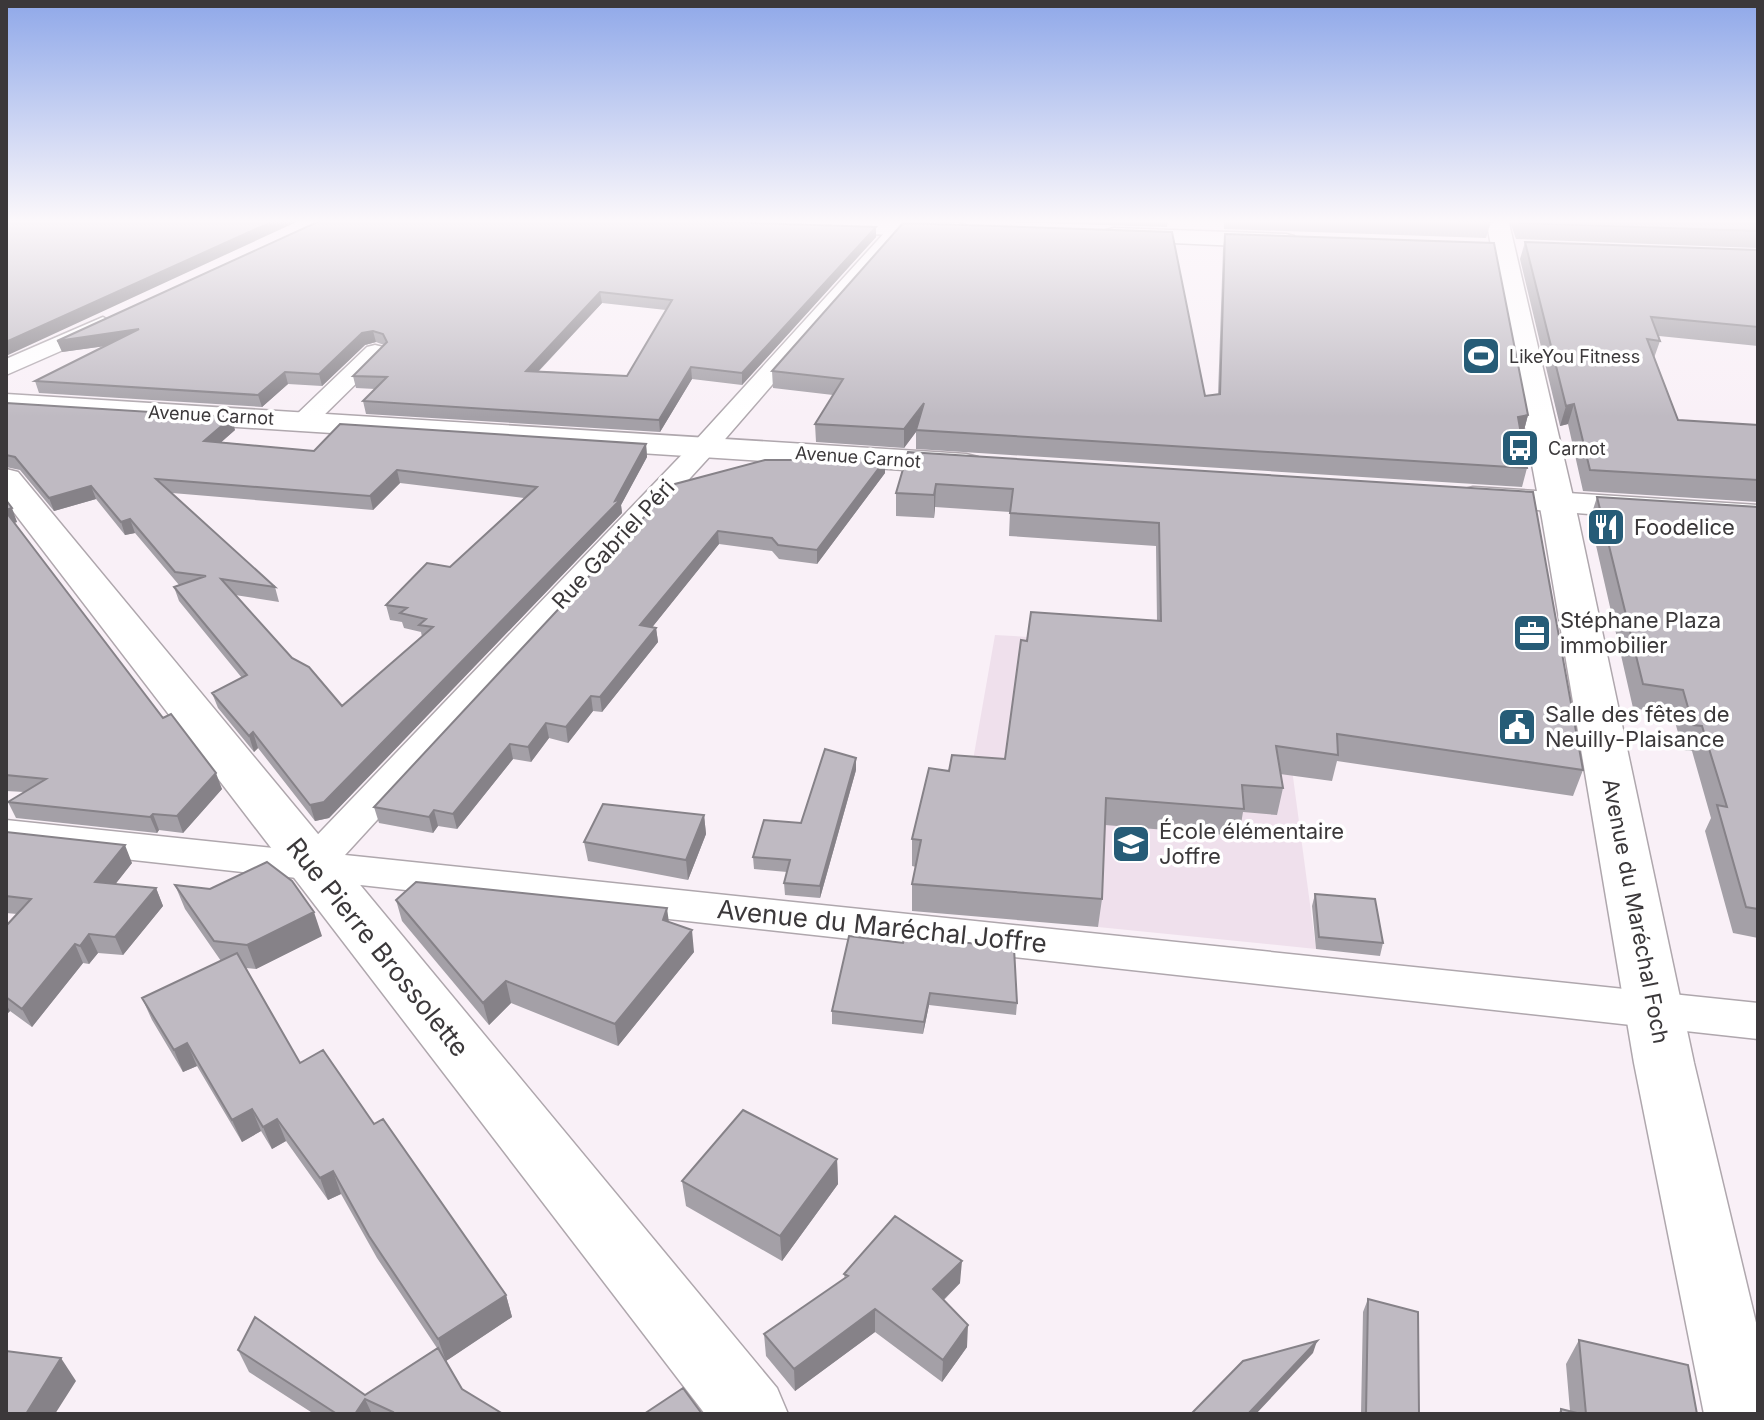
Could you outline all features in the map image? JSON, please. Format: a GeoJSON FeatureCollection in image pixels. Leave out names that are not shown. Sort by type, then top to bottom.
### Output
{"type":"FeatureCollection","features":[{"type":"Feature","properties":{"kind":"street","name":"Rue Gabriel Péri"},"geometry":{"type":"LineString","coordinates":[[313,864],[704,447],[848,285]]}},
{"type":"Feature","properties":{"kind":"street","name":"Avenue du Maréchal Foch"},"geometry":{"type":"LineString","coordinates":[[1512,285],[1664,1063],[1741,1414]]}},
{"type":"Feature","properties":{"kind":"street"},"geometry":{"type":"LineString","coordinates":[[6,368],[126,313]]}},
{"type":"Feature","properties":{"kind":"street"},"geometry":{"type":"LineString","coordinates":[[305,420],[375,352]]}},
{"type":"Feature","properties":{"kind":"street","name":"Avenue Carnot"},"geometry":{"type":"LineString","coordinates":[[6,403],[1001,466]]}},
{"type":"Feature","properties":{"kind":"street","name":"Rue Pierre Brossolette"},"geometry":{"type":"LineString","coordinates":[[6,479],[751,1414]]}},
{"type":"Feature","properties":{"kind":"street"},"geometry":{"type":"LineString","coordinates":[[1445,495],[1758,516]]}},
{"type":"Feature","properties":{"kind":"street","name":"Avenue du Maréchal Joffre"},"geometry":{"type":"LineString","coordinates":[[6,833],[1758,1021]]}},
{"type":"Feature","properties":{"kind":"shaded area","name":"École élémentaire Joffre"},"geometry":{"type":"Polygon","coordinates":[[[995,635],[1029,637],[1289,747],[1316,949],[1098,927],[969,783],[995,635]]]}},
{"type":"Feature","properties":{"kind":"building"},"geometry":{"type":"Polygon","coordinates":[[[6,285],[131,285],[6,342],[6,285]]]}},
{"type":"Feature","properties":{"kind":"building"},"geometry":{"type":"Polygon","coordinates":[[[179,285],[823,285],[742,373],[691,367],[659,420],[363,401],[387,377],[353,376],[387,342],[383,334],[373,331],[362,333],[319,374],[285,372],[258,395],[35,381],[139,329],[57,341],[179,285]],[[600,292],[526,371],[627,376],[672,300],[600,292]]]}},
{"type":"Feature","properties":{"kind":"building"},"geometry":{"type":"Polygon","coordinates":[[[848,285],[1183,285],[1205,396],[1220,394],[1223,285],[1502,285],[1528,415],[1518,417],[1527,468],[916,430],[924,403],[904,429],[815,424],[843,379],[772,371],[848,285]]]}},
{"type":"Feature","properties":{"kind":"building"},"geometry":{"type":"Polygon","coordinates":[[[1536,285],[1758,285],[1758,327],[1651,317],[1660,341],[1647,339],[1678,420],[1758,425],[1758,480],[1590,470],[1574,404],[1566,406],[1536,285]]]}},
{"type":"Feature","properties":{"kind":"building"},"geometry":{"type":"Polygon","coordinates":[[[6,403],[232,417],[204,441],[314,451],[340,424],[646,444],[615,501],[621,499],[324,802],[310,805],[253,732],[249,736],[212,693],[247,675],[174,587],[206,576],[175,572],[130,519],[121,522],[91,486],[49,498],[15,457],[6,455],[6,403]],[[397,470],[370,496],[156,479],[275,587],[221,579],[292,658],[309,667],[342,706],[433,627],[419,625],[426,619],[400,613],[407,608],[386,605],[427,563],[450,567],[537,487],[397,470]]]}},
{"type":"Feature","properties":{"kind":"building"},"geometry":{"type":"Polygon","coordinates":[[[908,452],[1533,492],[1583,770],[1337,734],[1338,755],[1276,746],[1283,788],[1242,785],[1244,809],[1106,798],[1102,899],[912,884],[921,840],[912,839],[929,768],[949,771],[952,755],[1005,759],[1021,640],[1027,641],[1031,612],[1161,621],[1159,523],[1010,513],[1013,489],[936,484],[934,495],[896,493],[908,452]]]}},
{"type":"Feature","properties":{"kind":"building"},"geometry":{"type":"Polygon","coordinates":[[[801,454],[885,460],[817,550],[778,545],[772,538],[718,531],[640,625],[656,628],[600,697],[591,696],[566,727],[546,723],[528,747],[510,744],[453,814],[434,810],[429,817],[374,807],[675,484],[765,460],[797,460],[801,454]]]}},
{"type":"Feature","properties":{"kind":"building"},"geometry":{"type":"Polygon","coordinates":[[[1597,497],[1758,507],[1758,909],[1746,907],[1717,805],[1727,807],[1702,726],[1693,725],[1683,690],[1643,684],[1597,497]]]}},
{"type":"Feature","properties":{"kind":"building"},"geometry":{"type":"Polygon","coordinates":[[[6,512],[163,718],[171,714],[216,773],[177,816],[153,814],[150,817],[8,802],[46,779],[6,775],[6,512]]]}},
{"type":"Feature","properties":{"kind":"building"},"geometry":{"type":"Polygon","coordinates":[[[825,749],[856,758],[820,886],[784,883],[790,860],[753,857],[764,820],[801,823],[825,749]]]}},
{"type":"Feature","properties":{"kind":"building"},"geometry":{"type":"Polygon","coordinates":[[[603,804],[704,815],[686,860],[584,842],[603,804]]]}},
{"type":"Feature","properties":{"kind":"building"},"geometry":{"type":"Polygon","coordinates":[[[6,832],[125,845],[95,882],[156,888],[115,937],[89,934],[80,946],[75,944],[22,1009],[6,997],[6,926],[31,899],[6,896],[6,832]]]}},
{"type":"Feature","properties":{"kind":"building"},"geometry":{"type":"Polygon","coordinates":[[[267,862],[292,881],[314,912],[247,945],[214,941],[175,885],[210,889],[267,862]]]}},
{"type":"Feature","properties":{"kind":"building"},"geometry":{"type":"Polygon","coordinates":[[[416,882],[667,908],[663,920],[692,930],[615,1024],[506,981],[483,1003],[396,900],[416,882]]]}},
{"type":"Feature","properties":{"kind":"building"},"geometry":{"type":"Polygon","coordinates":[[[1315,894],[1375,899],[1383,943],[1319,937],[1315,894]]]}},
{"type":"Feature","properties":{"kind":"building"},"geometry":{"type":"Polygon","coordinates":[[[849,936],[903,943],[905,936],[1014,948],[1017,1003],[930,993],[924,1022],[832,1011],[849,936]]]}},
{"type":"Feature","properties":{"kind":"building"},"geometry":{"type":"Polygon","coordinates":[[[237,953],[300,1063],[323,1050],[374,1124],[383,1119],[506,1295],[438,1339],[369,1236],[333,1171],[320,1178],[277,1119],[263,1127],[252,1109],[232,1120],[187,1043],[174,1050],[142,998],[237,953]]]}},
{"type":"Feature","properties":{"kind":"building"},"geometry":{"type":"Polygon","coordinates":[[[743,1110],[837,1159],[780,1236],[682,1181],[743,1110]]]}},
{"type":"Feature","properties":{"kind":"building"},"geometry":{"type":"Polygon","coordinates":[[[895,1216],[962,1261],[933,1289],[968,1325],[943,1360],[875,1309],[794,1369],[764,1334],[848,1276],[844,1274],[895,1216]]]}},
{"type":"Feature","properties":{"kind":"building"},"geometry":{"type":"Polygon","coordinates":[[[1368,1299],[1418,1312],[1419,1414],[1366,1414],[1368,1299]]]}},
{"type":"Feature","properties":{"kind":"building"},"geometry":{"type":"Polygon","coordinates":[[[255,1317],[365,1395],[438,1348],[462,1389],[503,1414],[392,1414],[365,1399],[355,1414],[337,1414],[238,1350],[255,1317]]]}},
{"type":"Feature","properties":{"kind":"building"},"geometry":{"type":"Polygon","coordinates":[[[1579,1340],[1688,1365],[1697,1414],[1586,1414],[1579,1340]]]}},
{"type":"Feature","properties":{"kind":"building"},"geometry":{"type":"Polygon","coordinates":[[[1317,1341],[1248,1414],[1191,1414],[1243,1361],[1317,1341]]]}},
{"type":"Feature","properties":{"kind":"building"},"geometry":{"type":"Polygon","coordinates":[[[6,1351],[61,1358],[26,1414],[6,1414],[6,1351]]]}},
{"type":"Feature","properties":{"kind":"building"},"geometry":{"type":"Polygon","coordinates":[[[683,1388],[702,1414],[644,1414],[683,1388]]]}},
{"type":"Feature","properties":{"kind":"building"},"geometry":{"type":"Polygon","coordinates":[[[1561,1409],[1581,1414],[1561,1414],[1561,1409]]]}},
{"type":"Feature","properties":{"kind":"place","name":"LikeYou Fitness"},"geometry":{"type":"Point","coordinates":[1481,356]}},
{"type":"Feature","properties":{"kind":"place","name":"Carnot"},"geometry":{"type":"Point","coordinates":[1520,448]}},
{"type":"Feature","properties":{"kind":"place","name":"Foodelice"},"geometry":{"type":"Point","coordinates":[1606,527]}},
{"type":"Feature","properties":{"kind":"place","name":"Stéphane Plaza immobilier"},"geometry":{"type":"Point","coordinates":[1532,633]}},
{"type":"Feature","properties":{"kind":"place","name":"Salle des fêtes de Neuilly-Plaisance"},"geometry":{"type":"Point","coordinates":[1517,727]}},
{"type":"Feature","properties":{"kind":"place","name":"École élémentaire Joffre"},"geometry":{"type":"Point","coordinates":[1131,844]}}]}
